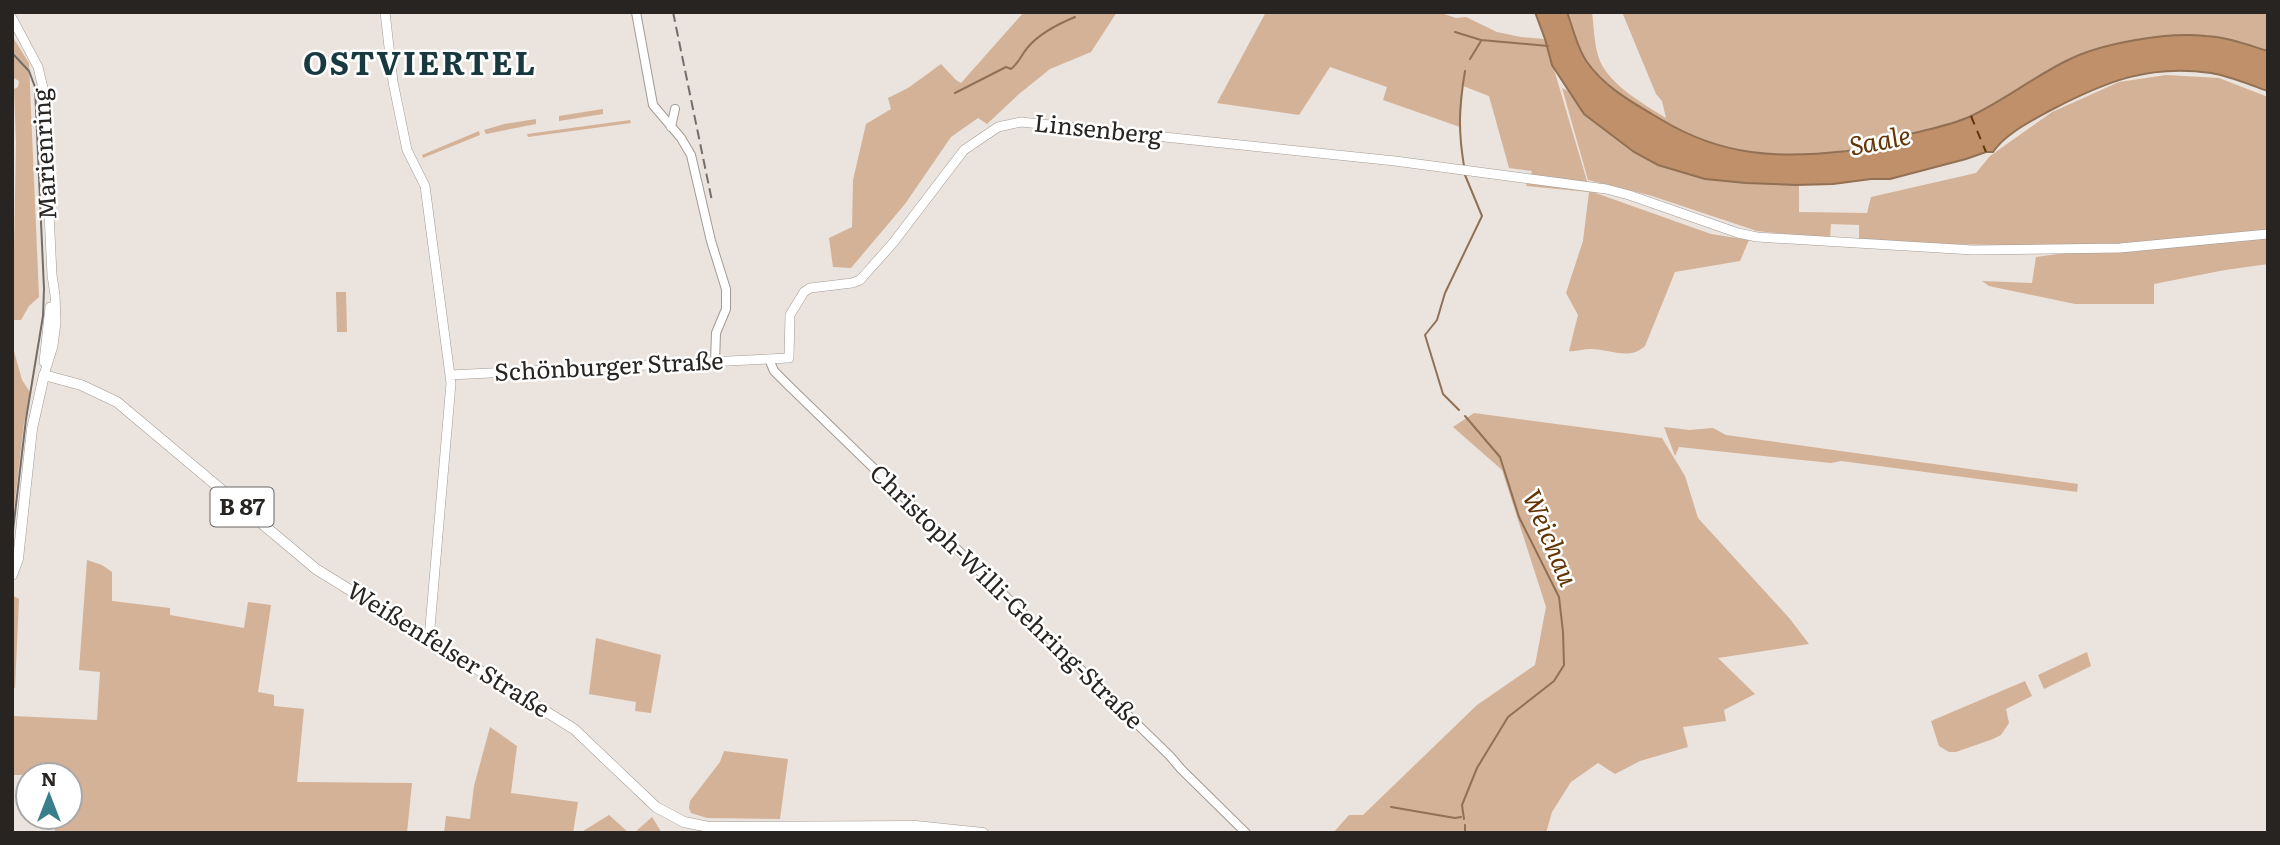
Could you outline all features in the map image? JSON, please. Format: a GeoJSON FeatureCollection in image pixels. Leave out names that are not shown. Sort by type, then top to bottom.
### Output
{"type":"FeatureCollection","features":[{"type":"Feature","properties":{"kind":"main road"},"geometry":{"type":"LineString","coordinates":[[385,12],[394,88],[410,158],[425,186],[450,376],[450,407],[429,639]]}},
{"type":"Feature","properties":{"kind":"main road","name":"Marienring"},"geometry":{"type":"LineString","coordinates":[[12,18],[18,25],[15,29],[38,67],[42,81],[56,322],[53,346],[44,375]]}},
{"type":"Feature","properties":{"kind":"main road","name":"Linsenberg"},"geometry":{"type":"LineString","coordinates":[[769,359],[789,358],[790,315],[804,292],[810,288],[860,280],[893,243],[964,150],[1007,124],[1033,122],[1428,166],[1614,191],[1756,237],[1973,250],[2120,248],[2268,234]]}},
{"type":"Feature","properties":{"kind":"main road","name":"Schönburger Straße"},"geometry":{"type":"LineString","coordinates":[[450,376],[769,359]]}},
{"type":"Feature","properties":{"kind":"main road"},"geometry":{"type":"LineString","coordinates":[[12,575],[18,559],[35,410],[44,375]]}},
{"type":"Feature","properties":{"kind":"main road","name":"Weißenfelser Straße"},"geometry":{"type":"LineString","coordinates":[[44,375],[80,385],[117,402],[316,569],[574,729],[651,803],[678,820],[718,828],[882,826],[944,828],[983,833]]}},
{"type":"Feature","properties":{"kind":"street"},"geometry":{"type":"LineString","coordinates":[[636,12],[652,99],[657,111],[691,155],[711,242],[727,294],[726,309],[716,333],[715,362]]}},
{"type":"Feature","properties":{"kind":"street"},"geometry":{"type":"LineString","coordinates":[[671,127],[675,109]]}},
{"type":"Feature","properties":{"kind":"street","name":"Christoph-Willi-Gehring-Straße"},"geometry":{"type":"LineString","coordinates":[[769,359],[774,371],[796,394],[1031,620],[1246,833]]}},
{"type":"Feature","properties":{"kind":"shaded area"},"geometry":{"type":"Polygon","coordinates":[[[1024,12],[1117,12],[1091,52],[1050,69],[987,124],[978,118],[951,137],[905,204],[851,268],[833,267],[829,238],[852,227],[853,180],[866,124],[891,109],[888,98],[908,88],[941,64],[961,83],[1024,12]]]}},
{"type":"Feature","properties":{"kind":"shaded area"},"geometry":{"type":"Polygon","coordinates":[[[1266,12],[1438,12],[1456,18],[1466,17],[1497,32],[1545,39],[1590,191],[1711,234],[1749,240],[1740,261],[1675,272],[1645,346],[1639,350],[1626,354],[1591,349],[1569,351],[1578,315],[1566,293],[1583,241],[1589,192],[1526,186],[1532,171],[1509,168],[1489,96],[1463,86],[1460,127],[1383,100],[1387,87],[1330,67],[1299,115],[1217,103],[1266,12]]]}},
{"type":"Feature","properties":{"kind":"shaded area"},"geometry":{"type":"Polygon","coordinates":[[[1535,12],[1567,12],[1587,62],[1612,88],[1631,101],[1684,132],[1729,148],[1751,152],[1797,155],[1846,151],[1945,125],[1982,111],[2053,68],[2080,55],[2115,44],[2153,37],[2214,37],[2268,51],[2268,91],[2211,73],[2148,73],[2092,90],[2053,109],[2012,133],[1993,152],[1890,179],[1796,185],[1705,179],[1658,165],[1634,152],[1584,114],[1552,65],[1535,12]]]}},
{"type":"Feature","properties":{"kind":"shaded area"},"geometry":{"type":"Polygon","coordinates":[[[1567,12],[1592,12],[1597,50],[1605,70],[1629,94],[1666,118],[1662,101],[1656,94],[1622,12],[2268,12],[2268,51],[2198,36],[2164,36],[2127,42],[2072,61],[1993,106],[1941,127],[1858,148],[1774,156],[1724,147],[1664,122],[1643,110],[1609,85],[1587,62],[1567,12]]]}},
{"type":"Feature","properties":{"kind":"shaded area"},"geometry":{"type":"Polygon","coordinates":[[[12,36],[29,63],[39,297],[29,306],[21,320],[13,320],[16,143],[14,89],[18,87],[19,81],[12,77],[12,36]]]}},
{"type":"Feature","properties":{"kind":"shaded area"},"geometry":{"type":"Polygon","coordinates":[[[2166,75],[2219,78],[2268,97],[2268,264],[2154,284],[2154,304],[2075,304],[1989,286],[1982,281],[2032,283],[2036,257],[2065,253],[2064,246],[1859,240],[1859,225],[1831,224],[1830,239],[1757,231],[1652,196],[1588,180],[1562,88],[1570,92],[1584,115],[1658,165],[1705,179],[1799,184],[1799,212],[1867,213],[1871,197],[1976,173],[1990,156],[2052,112],[2119,82],[2166,75]]]}},
{"type":"Feature","properties":{"kind":"shaded area"},"geometry":{"type":"Polygon","coordinates":[[[603,109],[603,114],[559,121],[559,116],[603,109]]]}},
{"type":"Feature","properties":{"kind":"shaded area"},"geometry":{"type":"Polygon","coordinates":[[[536,119],[536,124],[486,134],[484,130],[504,124],[536,119]]]}},
{"type":"Feature","properties":{"kind":"shaded area"},"geometry":{"type":"Polygon","coordinates":[[[630,120],[631,123],[528,137],[527,134],[630,120]]]}},
{"type":"Feature","properties":{"kind":"shaded area"},"geometry":{"type":"Polygon","coordinates":[[[479,131],[480,135],[423,158],[422,155],[479,131]]]}},
{"type":"Feature","properties":{"kind":"shaded area"},"geometry":{"type":"Polygon","coordinates":[[[336,292],[346,292],[347,332],[337,332],[336,292]]]}},
{"type":"Feature","properties":{"kind":"shaded area"},"geometry":{"type":"Polygon","coordinates":[[[12,344],[22,380],[30,392],[12,526],[12,344]]]}},
{"type":"Feature","properties":{"kind":"shaded area"},"geometry":{"type":"Polygon","coordinates":[[[1474,413],[1662,438],[1685,476],[1698,518],[1790,619],[1809,644],[1718,658],[1755,694],[1724,710],[1726,721],[1683,727],[1688,747],[1640,761],[1615,774],[1598,763],[1571,782],[1552,812],[1546,833],[1333,833],[1349,815],[1363,815],[1477,705],[1535,665],[1546,607],[1502,470],[1453,427],[1474,413]]]}},
{"type":"Feature","properties":{"kind":"shaded area"},"geometry":{"type":"Polygon","coordinates":[[[1664,427],[1689,430],[1713,428],[1726,435],[2078,484],[2077,492],[1841,461],[1831,463],[1679,447],[1675,456],[1664,427]]]}},
{"type":"Feature","properties":{"kind":"shaded area"},"geometry":{"type":"Polygon","coordinates":[[[87,560],[112,572],[112,601],[170,608],[170,615],[244,628],[248,602],[271,605],[258,692],[274,695],[274,706],[304,709],[297,782],[412,783],[407,833],[55,833],[84,831],[84,761],[14,761],[13,775],[14,716],[97,720],[100,672],[79,670],[87,560]]]}},
{"type":"Feature","properties":{"kind":"shaded area"},"geometry":{"type":"Polygon","coordinates":[[[12,595],[19,599],[15,688],[12,688],[12,595]]]}},
{"type":"Feature","properties":{"kind":"shaded area"},"geometry":{"type":"Polygon","coordinates":[[[596,638],[661,655],[651,713],[635,711],[636,702],[589,694],[596,638]]]}},
{"type":"Feature","properties":{"kind":"shaded area"},"geometry":{"type":"Polygon","coordinates":[[[2087,652],[2091,666],[2044,689],[2038,675],[2087,652]]]}},
{"type":"Feature","properties":{"kind":"shaded area"},"geometry":{"type":"Polygon","coordinates":[[[2025,681],[2032,696],[2006,709],[2009,723],[2001,735],[1956,752],[1949,752],[1939,746],[1931,721],[2025,681]]]}},
{"type":"Feature","properties":{"kind":"shaded area"},"geometry":{"type":"Polygon","coordinates":[[[490,727],[517,746],[511,793],[578,802],[573,833],[444,833],[446,816],[470,819],[474,786],[490,727]]]}},
{"type":"Feature","properties":{"kind":"shaded area"},"geometry":{"type":"Polygon","coordinates":[[[724,751],[788,759],[780,819],[707,818],[691,813],[690,801],[720,762],[724,751]]]}},
{"type":"Feature","properties":{"kind":"shaded area"},"geometry":{"type":"Polygon","coordinates":[[[609,815],[629,833],[580,833],[609,815]]]}},
{"type":"Feature","properties":{"kind":"shaded area"},"geometry":{"type":"Polygon","coordinates":[[[652,817],[662,833],[634,833],[652,817]]]}},
{"type":"Feature","properties":{"kind":"waterway"},"geometry":{"type":"LineString","coordinates":[[955,93],[1006,67],[1011,69],[1038,37],[1075,17]]}},
{"type":"Feature","properties":{"kind":"waterway","name":"Weichau"},"geometry":{"type":"LineString","coordinates":[[1455,32],[1481,40],[1548,46]]}},
{"type":"Feature","properties":{"kind":"waterway","name":"Weichau"},"geometry":{"type":"LineString","coordinates":[[1470,59],[1481,41]]}},
{"type":"Feature","properties":{"kind":"waterway","name":"Weichau"},"geometry":{"type":"LineString","coordinates":[[1464,166],[1460,119],[1465,71]]}},
{"type":"Feature","properties":{"kind":"waterway","name":"Weichau"},"geometry":{"type":"LineString","coordinates":[[1459,410],[1443,394],[1425,335],[1437,320],[1445,293],[1482,216],[1465,175]]}},
{"type":"Feature","properties":{"kind":"waterway","name":"Weichau"},"geometry":{"type":"LineString","coordinates":[[1464,819],[1462,805],[1477,768],[1508,717],[1554,681],[1564,665],[1559,597],[1519,517],[1500,457],[1465,416]]}},
{"type":"Feature","properties":{"kind":"waterway"},"geometry":{"type":"LineString","coordinates":[[1391,807],[1461,817]]}},
{"type":"Feature","properties":{"kind":"waterway","name":"Weichau"},"geometry":{"type":"LineString","coordinates":[[1465,825],[1465,833]]}},
{"type":"Feature","properties":{"kind":"ferry route"},"geometry":{"type":"LineString","coordinates":[[1971,116],[1986,152]]}},
{"type":"Feature","properties":{"kind":"tram line"},"geometry":{"type":"LineString","coordinates":[[12,53],[29,71],[35,87],[44,289],[43,316],[26,419],[12,539]]}},
{"type":"Feature","properties":{"kind":"railway"},"geometry":{"type":"LineString","coordinates":[[673,12],[712,201]]}},
{"type":"Feature","properties":{"kind":"district","name":"OSTVIERTEL"},"geometry":{"type":"Point","coordinates":[420,64]}},
{"type":"Feature","properties":{"kind":"water label","name":"Saale"},"geometry":{"type":"Point","coordinates":[1880,141]}}]}
